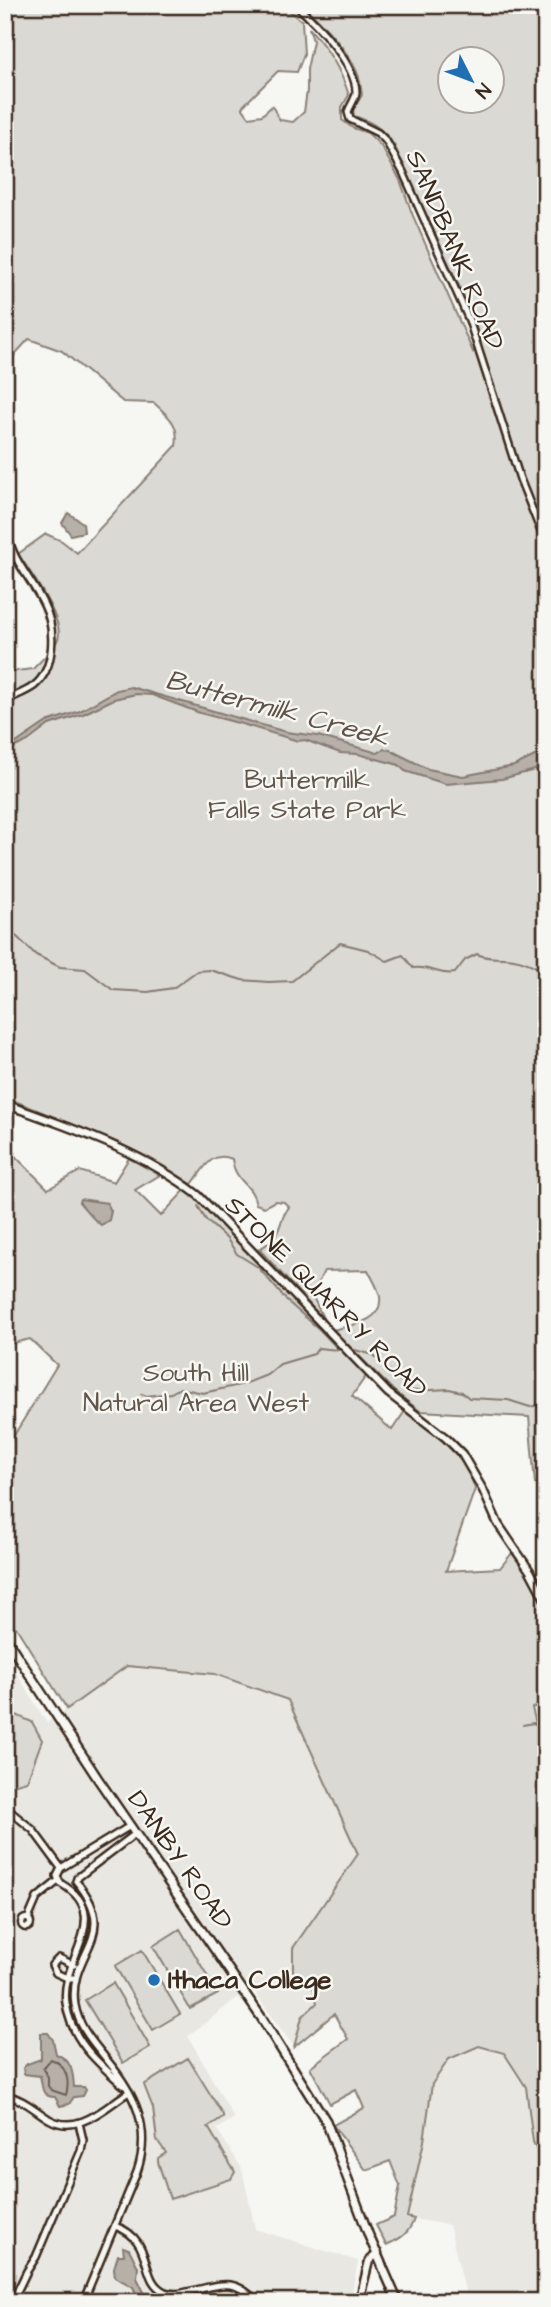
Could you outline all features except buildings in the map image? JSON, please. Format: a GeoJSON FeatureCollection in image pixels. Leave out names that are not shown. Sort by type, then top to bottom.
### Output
{"type":"FeatureCollection","features":[{"type":"Feature","properties":{"kind":"main road","name":"DANBY ROAD"},"geometry":{"type":"LineString","coordinates":[[5,1637],[135,1834],[261,2017],[326,2121],[398,2302]]}},
{"type":"Feature","properties":{"kind":"street","name":"SANDBANK ROAD"},"geometry":{"type":"LineString","coordinates":[[296,5],[321,29],[349,69],[356,90],[348,112],[350,119],[373,128],[382,137],[410,187],[469,320],[520,479],[546,544]]}},
{"type":"Feature","properties":{"kind":"street"},"geometry":{"type":"LineString","coordinates":[[5,529],[21,570],[45,607],[52,633],[48,665],[43,676],[33,687],[5,701]]}},
{"type":"Feature","properties":{"kind":"street","name":"STONE QUARRY ROAD"},"geometry":{"type":"LineString","coordinates":[[5,1104],[123,1150],[198,1195],[388,1393],[446,1438],[461,1454],[483,1490],[503,1532],[530,1571],[546,1601]]}},
{"type":"Feature","properties":{"kind":"street"},"geometry":{"type":"LineString","coordinates":[[5,1807],[33,1830],[64,1867],[75,1869],[76,1879],[91,1904],[96,1926],[76,1979],[76,2007],[85,2032],[115,2069],[142,2122],[143,2144],[137,2172],[83,2302]]}},
{"type":"Feature","properties":{"kind":"street"},"geometry":{"type":"LineString","coordinates":[[58,1881],[57,1873],[64,1867],[130,1826]]}},
{"type":"Feature","properties":{"kind":"street"},"geometry":{"type":"LineString","coordinates":[[67,1886],[135,1834]]}},
{"type":"Feature","properties":{"kind":"street"},"geometry":{"type":"LineString","coordinates":[[58,1881],[76,1895],[85,1916],[83,1939],[67,1978],[66,2004],[76,2036],[101,2067],[128,2092]]}},
{"type":"Feature","properties":{"kind":"street"},"geometry":{"type":"LineString","coordinates":[[28,1919],[37,1898],[58,1881]]}},
{"type":"Feature","properties":{"kind":"street"},"geometry":{"type":"LineString","coordinates":[[76,1979],[56,1973],[52,1965],[59,1958],[79,1969]]}},
{"type":"Feature","properties":{"kind":"street"},"geometry":{"type":"LineString","coordinates":[[5,2095],[23,2099],[58,2123],[67,2125],[93,2117],[128,2092]]}},
{"type":"Feature","properties":{"kind":"street"},"geometry":{"type":"LineString","coordinates":[[12,2302],[36,2257],[81,2151],[83,2140],[79,2123]]}},
{"type":"Feature","properties":{"kind":"street"},"geometry":{"type":"LineString","coordinates":[[114,2226],[131,2235],[141,2245],[151,2279],[161,2290],[179,2294],[233,2285],[246,2289],[257,2302]]}},
{"type":"Feature","properties":{"kind":"street"},"geometry":{"type":"LineString","coordinates":[[359,2302],[369,2261],[378,2253]]}},
{"type":"Feature","properties":{"kind":"shaded area","name":"Ithaca College"},"geometry":{"type":"Polygon","coordinates":[[[5,1654],[47,1723],[127,1666],[215,1674],[288,1700],[358,1854],[293,1948],[312,1983],[318,2003],[302,2017],[294,2047],[251,1987],[188,2036],[234,2118],[217,2129],[242,2169],[255,2229],[358,2261],[350,2302],[5,2302],[5,1654]]]}},
{"type":"Feature","properties":{"kind":"shaded area"},"geometry":{"type":"Polygon","coordinates":[[[479,2046],[504,2053],[526,2087],[533,2142],[546,2170],[546,2302],[468,2302],[449,2225],[407,2218],[424,2141],[432,2083],[448,2059],[479,2046]]]}},
{"type":"Feature","properties":{"kind":"green space","name":"Buttermilk Falls State Park"},"geometry":{"type":"Polygon","coordinates":[[[5,5],[283,5],[302,21],[304,54],[297,72],[278,71],[242,107],[249,117],[262,115],[272,106],[280,120],[293,122],[304,112],[307,69],[313,41],[309,28],[333,59],[349,95],[342,107],[342,120],[353,128],[368,133],[381,146],[400,180],[473,352],[481,342],[471,312],[394,145],[377,127],[354,116],[353,110],[362,95],[357,72],[340,45],[302,5],[546,5],[546,1482],[535,1484],[529,1417],[420,1411],[394,1391],[333,1330],[371,1318],[380,1306],[377,1287],[368,1270],[324,1271],[312,1295],[324,1320],[259,1249],[273,1239],[289,1207],[284,1202],[275,1201],[264,1207],[256,1204],[251,1191],[236,1173],[232,1159],[213,1159],[192,1184],[118,1143],[5,1097],[5,670],[33,669],[53,647],[59,631],[45,596],[18,554],[46,534],[62,541],[77,553],[176,446],[177,438],[172,421],[154,403],[123,402],[62,351],[29,339],[5,365],[5,5]]]}},
{"type":"Feature","properties":{"kind":"green space","name":"South Hill Natural Area West"},"geometry":{"type":"Polygon","coordinates":[[[14,1113],[13,1154],[48,1189],[80,1171],[114,1182],[129,1158],[160,1175],[135,1190],[161,1216],[186,1189],[203,1203],[366,1376],[352,1396],[392,1430],[405,1411],[450,1445],[469,1471],[475,1489],[446,1571],[500,1568],[512,1553],[526,1570],[546,1611],[546,1702],[532,1708],[539,1735],[546,1732],[546,2170],[533,2142],[526,2087],[504,2053],[479,2046],[449,2059],[432,2084],[424,2141],[407,2217],[414,2219],[403,2235],[386,2245],[376,2225],[394,2217],[400,2186],[390,2161],[366,2170],[333,2125],[364,2108],[356,2090],[330,2104],[310,2067],[348,2039],[334,2014],[294,2047],[302,2017],[317,2003],[312,1983],[293,1977],[293,1948],[358,1854],[288,1700],[215,1674],[127,1666],[67,1709],[16,1627],[10,1628],[5,1621],[5,1450],[57,1365],[30,1339],[5,1345],[5,1120],[14,1113]]]}},
{"type":"Feature","properties":{"kind":"green space"},"geometry":{"type":"Polygon","coordinates":[[[5,1710],[32,1722],[42,1740],[27,1781],[5,1787],[5,1710]]]}},
{"type":"Feature","properties":{"kind":"green space"},"geometry":{"type":"Polygon","coordinates":[[[180,1929],[218,1994],[190,2009],[153,1946],[180,1929]]]}},
{"type":"Feature","properties":{"kind":"green space"},"geometry":{"type":"Polygon","coordinates":[[[142,1950],[180,2014],[153,2030],[115,1966],[142,1950]]]}},
{"type":"Feature","properties":{"kind":"green space"},"geometry":{"type":"Polygon","coordinates":[[[113,1983],[150,2047],[123,2063],[85,2000],[113,1983]]]}},
{"type":"Feature","properties":{"kind":"green space"},"geometry":{"type":"Polygon","coordinates":[[[188,2058],[223,2115],[208,2127],[235,2172],[231,2179],[170,2199],[158,2162],[158,2158],[166,2153],[157,2140],[153,2108],[144,2085],[188,2058]]]}},
{"type":"Feature","properties":{"kind":"water"},"geometry":{"type":"Polygon","coordinates":[[[68,513],[83,523],[84,532],[71,535],[62,523],[68,513]]]}},
{"type":"Feature","properties":{"kind":"water"},"geometry":{"type":"Polygon","coordinates":[[[131,687],[286,732],[318,736],[378,753],[384,749],[390,750],[428,769],[463,776],[514,766],[546,752],[546,767],[502,779],[446,784],[405,771],[399,765],[358,754],[340,753],[305,740],[298,741],[200,713],[152,695],[136,694],[114,699],[83,714],[49,725],[28,741],[5,752],[5,746],[16,743],[47,722],[80,711],[117,690],[131,687]]]}},
{"type":"Feature","properties":{"kind":"water"},"geometry":{"type":"Polygon","coordinates":[[[80,1199],[107,1203],[111,1211],[109,1220],[101,1225],[79,1202],[80,1199]]]}},
{"type":"Feature","properties":{"kind":"water"},"geometry":{"type":"Polygon","coordinates":[[[41,2033],[48,2033],[53,2040],[56,2054],[68,2063],[74,2087],[84,2087],[86,2090],[83,2096],[74,2097],[69,2104],[60,2106],[55,2097],[44,2093],[40,2076],[24,2074],[23,2068],[27,2064],[41,2059],[41,2033]]]}},
{"type":"Feature","properties":{"kind":"water"},"geometry":{"type":"Polygon","coordinates":[[[123,2247],[129,2249],[138,2267],[137,2278],[144,2292],[145,2302],[140,2302],[133,2287],[115,2277],[114,2268],[118,2255],[124,2255],[123,2247]]]}},
{"type":"Feature","properties":{"kind":"waterway"},"geometry":{"type":"LineString","coordinates":[[5,939],[16,936],[36,955],[60,967],[85,969],[113,990],[148,992],[173,988],[197,971],[210,970],[242,980],[292,981],[340,943],[368,950],[387,961],[403,955],[413,968],[444,973],[455,973],[465,960],[477,954],[520,961],[546,973]]}},
{"type":"Feature","properties":{"kind":"waterway"},"geometry":{"type":"LineString","coordinates":[[198,1206],[206,1220],[227,1239],[237,1254],[258,1267],[288,1302],[338,1349]]}},
{"type":"Feature","properties":{"kind":"waterway"},"geometry":{"type":"LineString","coordinates":[[141,1394],[147,1396],[171,1393],[180,1388],[203,1393],[244,1384],[267,1375],[280,1364],[314,1354],[318,1348],[338,1350]]}},
{"type":"Feature","properties":{"kind":"waterway"},"geometry":{"type":"LineString","coordinates":[[351,1349],[374,1355],[413,1391],[449,1389],[462,1392],[469,1398],[508,1400],[530,1407],[546,1403]]}},
{"type":"Feature","properties":{"kind":"waterway"},"geometry":{"type":"LineString","coordinates":[[523,1725],[533,1723],[546,1728]]}},
{"type":"Feature","properties":{"kind":"place","name":"Ithaca College"},"geometry":{"type":"Point","coordinates":[154,1980]}},
{"type":"Feature","properties":{"kind":"water label","name":"Buttermilk Creek"},"geometry":{"type":"Point","coordinates":[277,709]}}]}
